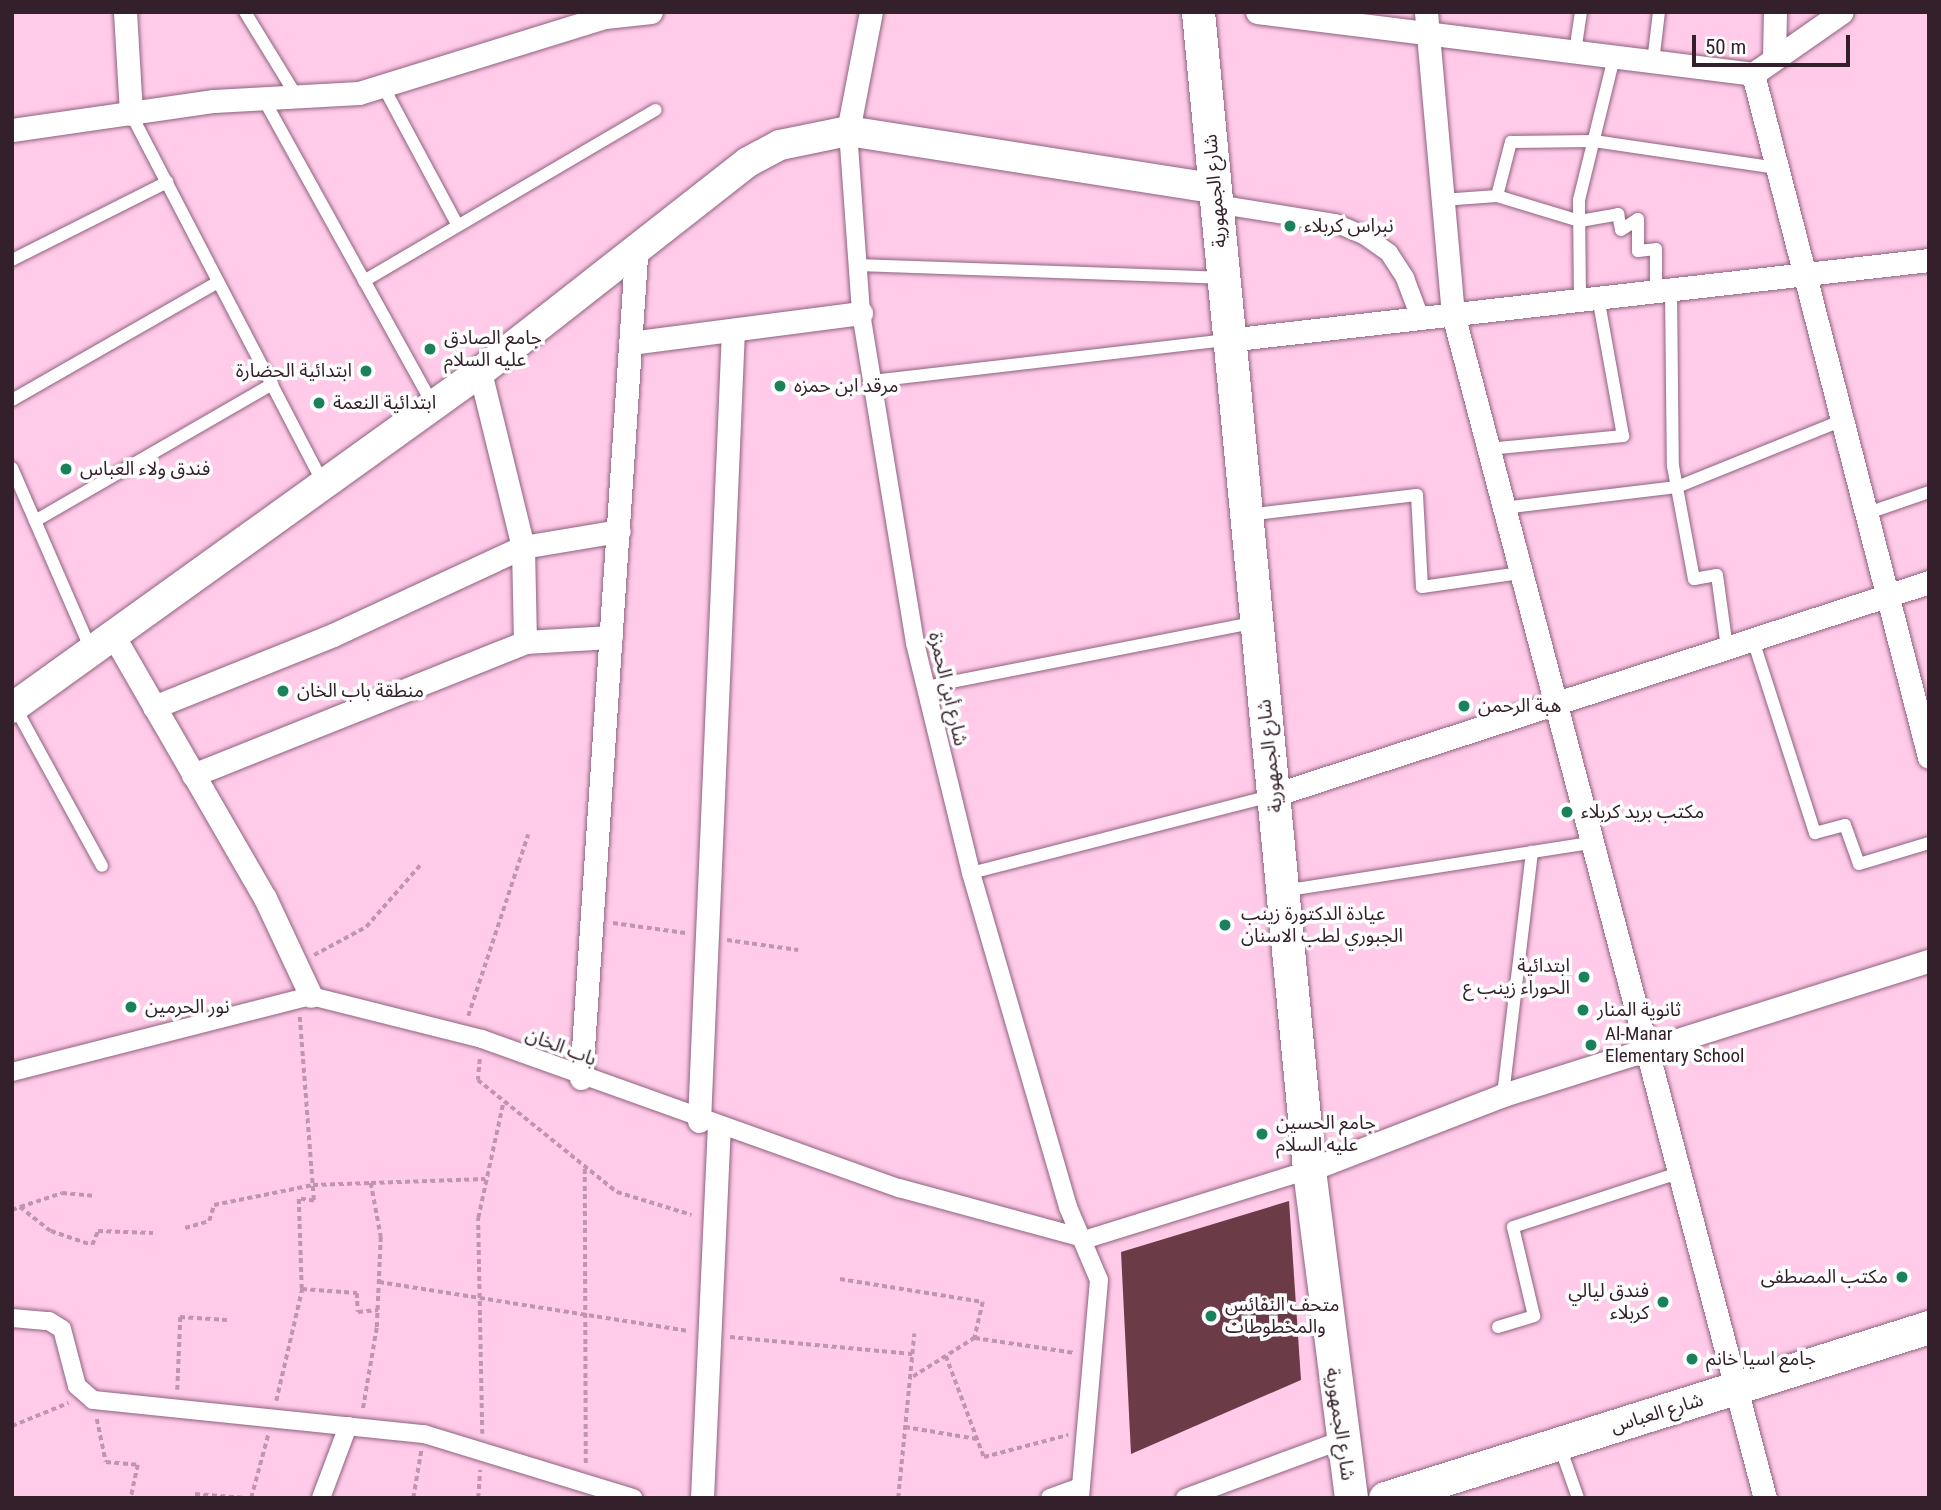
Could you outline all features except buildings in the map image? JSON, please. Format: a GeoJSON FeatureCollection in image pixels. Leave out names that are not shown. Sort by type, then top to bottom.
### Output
{"type":"FeatureCollection","features":[{"type":"Feature","properties":{"kind":"main road","name":"شارع الجمهورية"},"geometry":{"type":"LineString","coordinates":[[1198,12],[1310,1170],[1339,1441],[1351,1498]]}},
{"type":"Feature","properties":{"kind":"main road","name":"شارع العباس"},"geometry":{"type":"LineString","coordinates":[[1385,1498],[1929,1327]]}},
{"type":"Feature","properties":{"kind":"street"},"geometry":{"type":"LineString","coordinates":[[125,12],[131,114]]}},
{"type":"Feature","properties":{"kind":"street"},"geometry":{"type":"LineString","coordinates":[[12,130],[263,98],[297,97],[383,86],[604,17],[652,12]]}},
{"type":"Feature","properties":{"kind":"street"},"geometry":{"type":"LineString","coordinates":[[848,131],[871,12]]}},
{"type":"Feature","properties":{"kind":"street"},"geometry":{"type":"LineString","coordinates":[[1257,12],[1425,23],[1575,52],[1753,74],[1842,12]]}},
{"type":"Feature","properties":{"kind":"street"},"geometry":{"type":"LineString","coordinates":[[1774,12],[1774,59]]}},
{"type":"Feature","properties":{"kind":"street"},"geometry":{"type":"LineString","coordinates":[[1425,23],[1453,314],[1643,1051],[1765,1498]]}},
{"type":"Feature","properties":{"kind":"street"},"geometry":{"type":"LineString","coordinates":[[1753,74],[1890,594],[1929,757]]}},
{"type":"Feature","properties":{"kind":"street"},"geometry":{"type":"LineString","coordinates":[[13,707],[480,372],[636,256],[748,162],[779,145],[848,131],[1215,196],[1335,223],[1365,236],[1400,270],[1420,318]]}},
{"type":"Feature","properties":{"kind":"street","name":"شارع أبن الحمزة"},"geometry":{"type":"LineString","coordinates":[[848,131],[861,313],[926,687],[971,873],[1068,1207],[1087,1239],[1099,1280],[1081,1493]]}},
{"type":"Feature","properties":{"kind":"street"},"geometry":{"type":"LineString","coordinates":[[581,1077],[636,256]]}},
{"type":"Feature","properties":{"kind":"street"},"geometry":{"type":"LineString","coordinates":[[1228,340],[1929,260]]}},
{"type":"Feature","properties":{"kind":"street"},"geometry":{"type":"LineString","coordinates":[[630,343],[861,313]]}},
{"type":"Feature","properties":{"kind":"street"},"geometry":{"type":"LineString","coordinates":[[702,1498],[715,1222],[709,1125],[733,330]]}},
{"type":"Feature","properties":{"kind":"street"},"geometry":{"type":"LineString","coordinates":[[480,372],[523,547],[525,642]]}},
{"type":"Feature","properties":{"kind":"street"},"geometry":{"type":"LineString","coordinates":[[154,707],[334,635],[523,547],[619,531]]}},
{"type":"Feature","properties":{"kind":"street"},"geometry":{"type":"LineString","coordinates":[[1274,795],[1554,707],[1929,582]]}},
{"type":"Feature","properties":{"kind":"street"},"geometry":{"type":"LineString","coordinates":[[193,775],[525,642],[611,637]]}},
{"type":"Feature","properties":{"kind":"street"},"geometry":{"type":"LineString","coordinates":[[102,643],[154,707],[193,775],[296,964],[305,997]]}},
{"type":"Feature","properties":{"kind":"street"},"geometry":{"type":"LineString","coordinates":[[1087,1239],[1310,1170],[1503,1094],[1929,961]]}},
{"type":"Feature","properties":{"kind":"street","name":"باب الخان"},"geometry":{"type":"LineString","coordinates":[[12,1072],[305,997],[482,1039],[709,1125],[1008,1221],[1087,1239]]}},
{"type":"Feature","properties":{"kind":"street"},"geometry":{"type":"LineString","coordinates":[[12,1318],[49,1321],[62,1329],[89,1398],[424,1434],[482,1447],[585,1478],[633,1498]]}},
{"type":"Feature","properties":{"kind":"street"},"geometry":{"type":"LineString","coordinates":[[321,1498],[354,1426]]}},
{"type":"Feature","properties":{"kind":"street"},"geometry":{"type":"LineString","coordinates":[[1185,1498],[1339,1441]]}},
{"type":"Feature","properties":{"kind":"street"},"geometry":{"type":"LineString","coordinates":[[1050,1498],[1081,1493]]}},
{"type":"Feature","properties":{"kind":"lane"},"geometry":{"type":"LineString","coordinates":[[245,12],[297,97]]}},
{"type":"Feature","properties":{"kind":"lane"},"geometry":{"type":"LineString","coordinates":[[1575,52],[1581,12]]}},
{"type":"Feature","properties":{"kind":"lane"},"geometry":{"type":"LineString","coordinates":[[1653,62],[1659,12]]}},
{"type":"Feature","properties":{"kind":"lane"},"geometry":{"type":"LineString","coordinates":[[1488,449],[1623,436],[1589,298],[1580,221],[1594,141],[1614,57]]}},
{"type":"Feature","properties":{"kind":"lane"},"geometry":{"type":"LineString","coordinates":[[383,86],[456,222]]}},
{"type":"Feature","properties":{"kind":"lane"},"geometry":{"type":"LineString","coordinates":[[263,98],[433,405]]}},
{"type":"Feature","properties":{"kind":"lane"},"geometry":{"type":"LineString","coordinates":[[364,281],[456,222],[656,110]]}},
{"type":"Feature","properties":{"kind":"lane"},"geometry":{"type":"LineString","coordinates":[[131,114],[323,484]]}},
{"type":"Feature","properties":{"kind":"lane"},"geometry":{"type":"LineString","coordinates":[[1497,196],[1511,142],[1594,141],[1777,168]]}},
{"type":"Feature","properties":{"kind":"lane"},"geometry":{"type":"LineString","coordinates":[[12,260],[167,182]]}},
{"type":"Feature","properties":{"kind":"lane"},"geometry":{"type":"LineString","coordinates":[[1442,200],[1497,196],[1580,221],[1618,214],[1621,230],[1638,219],[1638,251],[1656,249],[1663,290],[1677,487],[1695,579],[1717,575],[1727,649]]}},
{"type":"Feature","properties":{"kind":"lane"},"geometry":{"type":"LineString","coordinates":[[856,265],[1223,278]]}},
{"type":"Feature","properties":{"kind":"lane"},"geometry":{"type":"LineString","coordinates":[[12,400],[218,282]]}},
{"type":"Feature","properties":{"kind":"lane"},"geometry":{"type":"LineString","coordinates":[[872,381],[1228,340]]}},
{"type":"Feature","properties":{"kind":"lane"},"geometry":{"type":"LineString","coordinates":[[36,521],[272,384]]}},
{"type":"Feature","properties":{"kind":"lane"},"geometry":{"type":"LineString","coordinates":[[1503,508],[1677,487],[1843,420]]}},
{"type":"Feature","properties":{"kind":"lane"},"geometry":{"type":"LineString","coordinates":[[12,468],[17,492],[36,521],[102,643]]}},
{"type":"Feature","properties":{"kind":"lane"},"geometry":{"type":"LineString","coordinates":[[1868,513],[1929,492]]}},
{"type":"Feature","properties":{"kind":"lane"},"geometry":{"type":"LineString","coordinates":[[1245,516],[1417,495],[1422,587],[1520,573]]}},
{"type":"Feature","properties":{"kind":"lane"},"geometry":{"type":"LineString","coordinates":[[926,687],[1256,622]]}},
{"type":"Feature","properties":{"kind":"lane"},"geometry":{"type":"LineString","coordinates":[[1753,640],[1815,832],[1846,825],[1859,864],[1929,843]]}},
{"type":"Feature","properties":{"kind":"lane"},"geometry":{"type":"LineString","coordinates":[[13,707],[102,866]]}},
{"type":"Feature","properties":{"kind":"lane"},"geometry":{"type":"LineString","coordinates":[[971,873],[1274,795]]}},
{"type":"Feature","properties":{"kind":"lane"},"geometry":{"type":"LineString","coordinates":[[1283,891],[1590,843]]}},
{"type":"Feature","properties":{"kind":"lane"},"geometry":{"type":"LineString","coordinates":[[1503,1094],[1532,852]]}},
{"type":"Feature","properties":{"kind":"lane"},"geometry":{"type":"LineString","coordinates":[[1497,1327],[1534,1316],[1513,1227],[1678,1173]]}},
{"type":"Feature","properties":{"kind":"lane"},"geometry":{"type":"LineString","coordinates":[[1559,1443],[1578,1498]]}},
{"type":"Feature","properties":{"kind":"path"},"geometry":{"type":"LineString","coordinates":[[462,1034],[528,835]]}},
{"type":"Feature","properties":{"kind":"path"},"geometry":{"type":"LineString","coordinates":[[296,964],[366,927],[422,863]]}},
{"type":"Feature","properties":{"kind":"path"},"geometry":{"type":"LineString","coordinates":[[251,1498],[302,1289],[299,1199],[314,1201],[305,997]]}},
{"type":"Feature","properties":{"kind":"path"},"geometry":{"type":"LineString","coordinates":[[482,1039],[478,1080],[585,1169],[617,1192],[715,1222]]}},
{"type":"Feature","properties":{"kind":"path"},"geometry":{"type":"LineString","coordinates":[[482,1447],[478,1218],[503,1103]]}},
{"type":"Feature","properties":{"kind":"path"},"geometry":{"type":"LineString","coordinates":[[585,1169],[589,1316],[585,1478]]}},
{"type":"Feature","properties":{"kind":"path"},"geometry":{"type":"LineString","coordinates":[[185,1228],[209,1221],[214,1205],[313,1185],[485,1178]]}},
{"type":"Feature","properties":{"kind":"path"},"geometry":{"type":"LineString","coordinates":[[354,1426],[378,1310],[381,1237],[372,1183]]}},
{"type":"Feature","properties":{"kind":"path"},"geometry":{"type":"LineString","coordinates":[[12,1210],[62,1193],[95,1196]]}},
{"type":"Feature","properties":{"kind":"path"},"geometry":{"type":"LineString","coordinates":[[20,1207],[51,1231],[92,1245],[98,1231],[153,1233]]}},
{"type":"Feature","properties":{"kind":"path"},"geometry":{"type":"LineString","coordinates":[[840,1279],[983,1303],[975,1338]]}},
{"type":"Feature","properties":{"kind":"path"},"geometry":{"type":"LineString","coordinates":[[379,1282],[709,1335],[912,1354]]}},
{"type":"Feature","properties":{"kind":"path"},"geometry":{"type":"LineString","coordinates":[[302,1289],[357,1293],[358,1312],[378,1310]]}},
{"type":"Feature","properties":{"kind":"path"},"geometry":{"type":"LineString","coordinates":[[176,1408],[180,1317],[227,1320]]}},
{"type":"Feature","properties":{"kind":"path"},"geometry":{"type":"LineString","coordinates":[[898,1498],[914,1335]]}},
{"type":"Feature","properties":{"kind":"path"},"geometry":{"type":"LineString","coordinates":[[910,1379],[975,1338],[1094,1356]]}},
{"type":"Feature","properties":{"kind":"path"},"geometry":{"type":"LineString","coordinates":[[946,1356],[984,1457],[1087,1430]]}},
{"type":"Feature","properties":{"kind":"path"},"geometry":{"type":"LineString","coordinates":[[12,1426],[89,1398],[106,1462],[138,1465],[131,1498]]}},
{"type":"Feature","properties":{"kind":"path"},"geometry":{"type":"LineString","coordinates":[[905,1427],[977,1439]]}},
{"type":"Feature","properties":{"kind":"path"},"geometry":{"type":"LineString","coordinates":[[413,1498],[424,1434]]}},
{"type":"Feature","properties":{"kind":"path"},"geometry":{"type":"LineString","coordinates":[[195,1494],[246,1498]]}},
{"type":"Feature","properties":{"kind":"place","name":"نبراس كربلاء"},"geometry":{"type":"Point","coordinates":[1290,226]}},
{"type":"Feature","properties":{"kind":"place","name":"جامع الصادق عليه السلام"},"geometry":{"type":"Point","coordinates":[430,349]}},
{"type":"Feature","properties":{"kind":"place","name":"ابتدائية الحضارة"},"geometry":{"type":"Point","coordinates":[366,371]}},
{"type":"Feature","properties":{"kind":"place","name":"مرقد ابن حمزه"},"geometry":{"type":"Point","coordinates":[780,386]}},
{"type":"Feature","properties":{"kind":"place","name":"ابتدائية النعمة"},"geometry":{"type":"Point","coordinates":[319,403]}},
{"type":"Feature","properties":{"kind":"place","name":"فندق ولاء العباس"},"geometry":{"type":"Point","coordinates":[66,469]}},
{"type":"Feature","properties":{"kind":"place","name":"منطقة باب الخان"},"geometry":{"type":"Point","coordinates":[283,691]}},
{"type":"Feature","properties":{"kind":"place","name":"هبة الرحمن"},"geometry":{"type":"Point","coordinates":[1464,706]}},
{"type":"Feature","properties":{"kind":"place","name":"مكتب بريد كربلاء"},"geometry":{"type":"Point","coordinates":[1567,812]}},
{"type":"Feature","properties":{"kind":"place","name":"عيادة الدكتورة زينب الجبوري لطب الاسنان"},"geometry":{"type":"Point","coordinates":[1225,925]}},
{"type":"Feature","properties":{"kind":"place","name":"ابتدائية الحوراء زينب ع"},"geometry":{"type":"Point","coordinates":[1584,977]}},
{"type":"Feature","properties":{"kind":"place","name":"نور الحرمين"},"geometry":{"type":"Point","coordinates":[131,1007]}},
{"type":"Feature","properties":{"kind":"place","name":"ثانوية المنار"},"geometry":{"type":"Point","coordinates":[1583,1010]}},
{"type":"Feature","properties":{"kind":"place","name":"Al-Manar Elementary School"},"geometry":{"type":"Point","coordinates":[1591,1045]}},
{"type":"Feature","properties":{"kind":"place","name":"جامع الحسين عليه السلام"},"geometry":{"type":"Point","coordinates":[1262,1134]}},
{"type":"Feature","properties":{"kind":"place","name":"مكتب المصطفى"},"geometry":{"type":"Point","coordinates":[1902,1277]}},
{"type":"Feature","properties":{"kind":"place","name":"فندق ليالي كربلاء"},"geometry":{"type":"Point","coordinates":[1663,1302]}},
{"type":"Feature","properties":{"kind":"place","name":"متحف النفائس والمخطوطات"},"geometry":{"type":"Point","coordinates":[1211,1316]}},
{"type":"Feature","properties":{"kind":"place","name":"جامع اسيا خانم"},"geometry":{"type":"Point","coordinates":[1692,1359]}}]}
